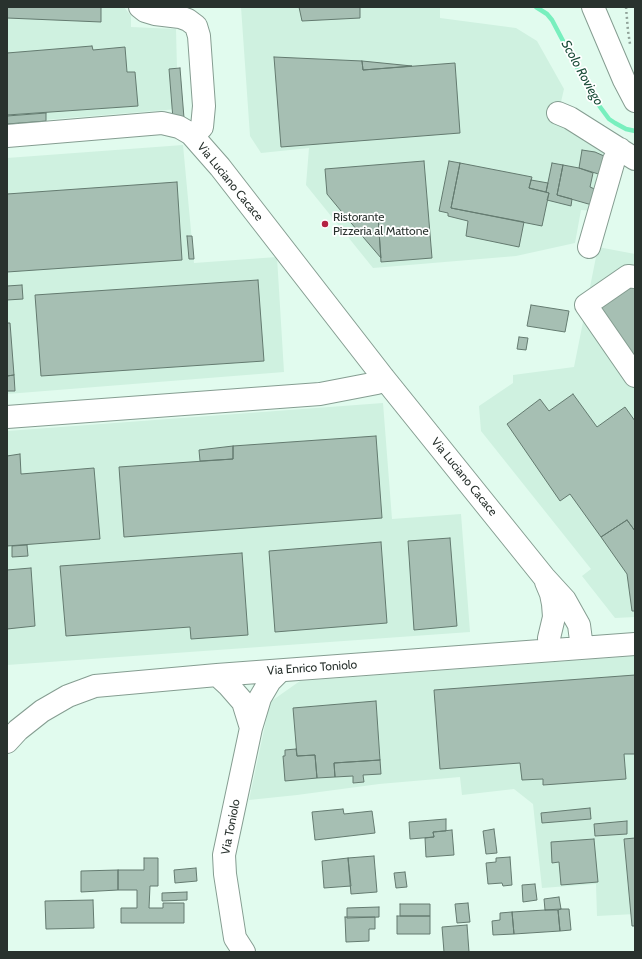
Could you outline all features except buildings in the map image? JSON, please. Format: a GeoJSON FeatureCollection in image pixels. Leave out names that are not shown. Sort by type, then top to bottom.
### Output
{"type":"FeatureCollection","features":[{"type":"Feature","properties":{"kind":"street"},"geometry":{"type":"LineString","coordinates":[[140,7],[155,14],[180,17],[188,20],[196,26],[199,36],[204,106],[202,127],[193,136]]}},
{"type":"Feature","properties":{"kind":"street"},"geometry":{"type":"LineString","coordinates":[[593,7],[624,80],[635,101]]}},
{"type":"Feature","properties":{"kind":"street"},"geometry":{"type":"LineString","coordinates":[[558,113],[570,118],[627,154]]}},
{"type":"Feature","properties":{"kind":"street","name":"Via Luciano Cacace"},"geometry":{"type":"LineString","coordinates":[[7,136],[162,123],[179,127],[193,136],[220,167],[383,377],[544,577],[565,600],[579,625],[582,648]]}},
{"type":"Feature","properties":{"kind":"street"},"geometry":{"type":"LineString","coordinates":[[589,247],[614,160],[627,154]]}},
{"type":"Feature","properties":{"kind":"street"},"geometry":{"type":"LineString","coordinates":[[635,277],[628,276],[586,305],[635,376]]}},
{"type":"Feature","properties":{"kind":"street"},"geometry":{"type":"LineString","coordinates":[[7,417],[320,394],[377,383],[383,377]]}},
{"type":"Feature","properties":{"kind":"street","name":"Via Luciano Cacace"},"geometry":{"type":"LineString","coordinates":[[544,577],[551,594],[553,604],[554,617],[549,638],[550,650]]}},
{"type":"Feature","properties":{"kind":"street","name":"Via Enrico Toniolo"},"geometry":{"type":"LineString","coordinates":[[7,742],[18,730],[42,712],[68,696],[95,686],[217,675],[635,644]]}},
{"type":"Feature","properties":{"kind":"street","name":"Via Toniolo"},"geometry":{"type":"LineString","coordinates":[[242,951],[235,938],[225,874],[224,855],[251,728],[260,698],[270,681],[280,671]]}},
{"type":"Feature","properties":{"kind":"street","name":"Via Toniolo"},"geometry":{"type":"LineString","coordinates":[[217,675],[243,702],[251,728]]}},
{"type":"Feature","properties":{"kind":"path"},"geometry":{"type":"LineString","coordinates":[[626,7],[631,50]]}},
{"type":"Feature","properties":{"kind":"shaded area"},"geometry":{"type":"Polygon","coordinates":[[[7,7],[124,7],[131,16],[131,27],[176,29],[178,109],[7,123],[7,7]]]}},
{"type":"Feature","properties":{"kind":"shaded area"},"geometry":{"type":"Polygon","coordinates":[[[241,7],[440,7],[440,18],[516,28],[537,41],[564,89],[557,119],[610,151],[594,211],[581,210],[575,243],[516,256],[373,268],[306,185],[309,148],[261,153],[250,136],[241,7]]]}},
{"type":"Feature","properties":{"kind":"shaded area"},"geometry":{"type":"Polygon","coordinates":[[[183,145],[194,263],[277,257],[284,372],[7,394],[7,158],[183,145]]]}},
{"type":"Feature","properties":{"kind":"shaded area"},"geometry":{"type":"Polygon","coordinates":[[[598,247],[635,254],[635,617],[615,618],[582,576],[591,569],[481,431],[479,406],[513,383],[513,375],[574,367],[598,247]]]}},
{"type":"Feature","properties":{"kind":"shaded area"},"geometry":{"type":"Polygon","coordinates":[[[383,403],[392,519],[461,514],[470,632],[7,665],[7,431],[383,403]]]}},
{"type":"Feature","properties":{"kind":"shaded area"},"geometry":{"type":"Polygon","coordinates":[[[635,656],[635,914],[597,916],[596,884],[542,888],[533,804],[514,789],[462,795],[460,777],[379,784],[249,800],[270,702],[300,681],[635,656]]]}},
{"type":"Feature","properties":{"kind":"waterway","name":"Scolo Roviego"},"geometry":{"type":"LineString","coordinates":[[536,7],[547,14],[552,20],[592,96],[609,119],[626,129],[635,131]]}},
{"type":"Feature","properties":{"kind":"place","name":"Ristorante Pizzeria al Mattone"},"geometry":{"type":"Point","coordinates":[325,224]}}]}
